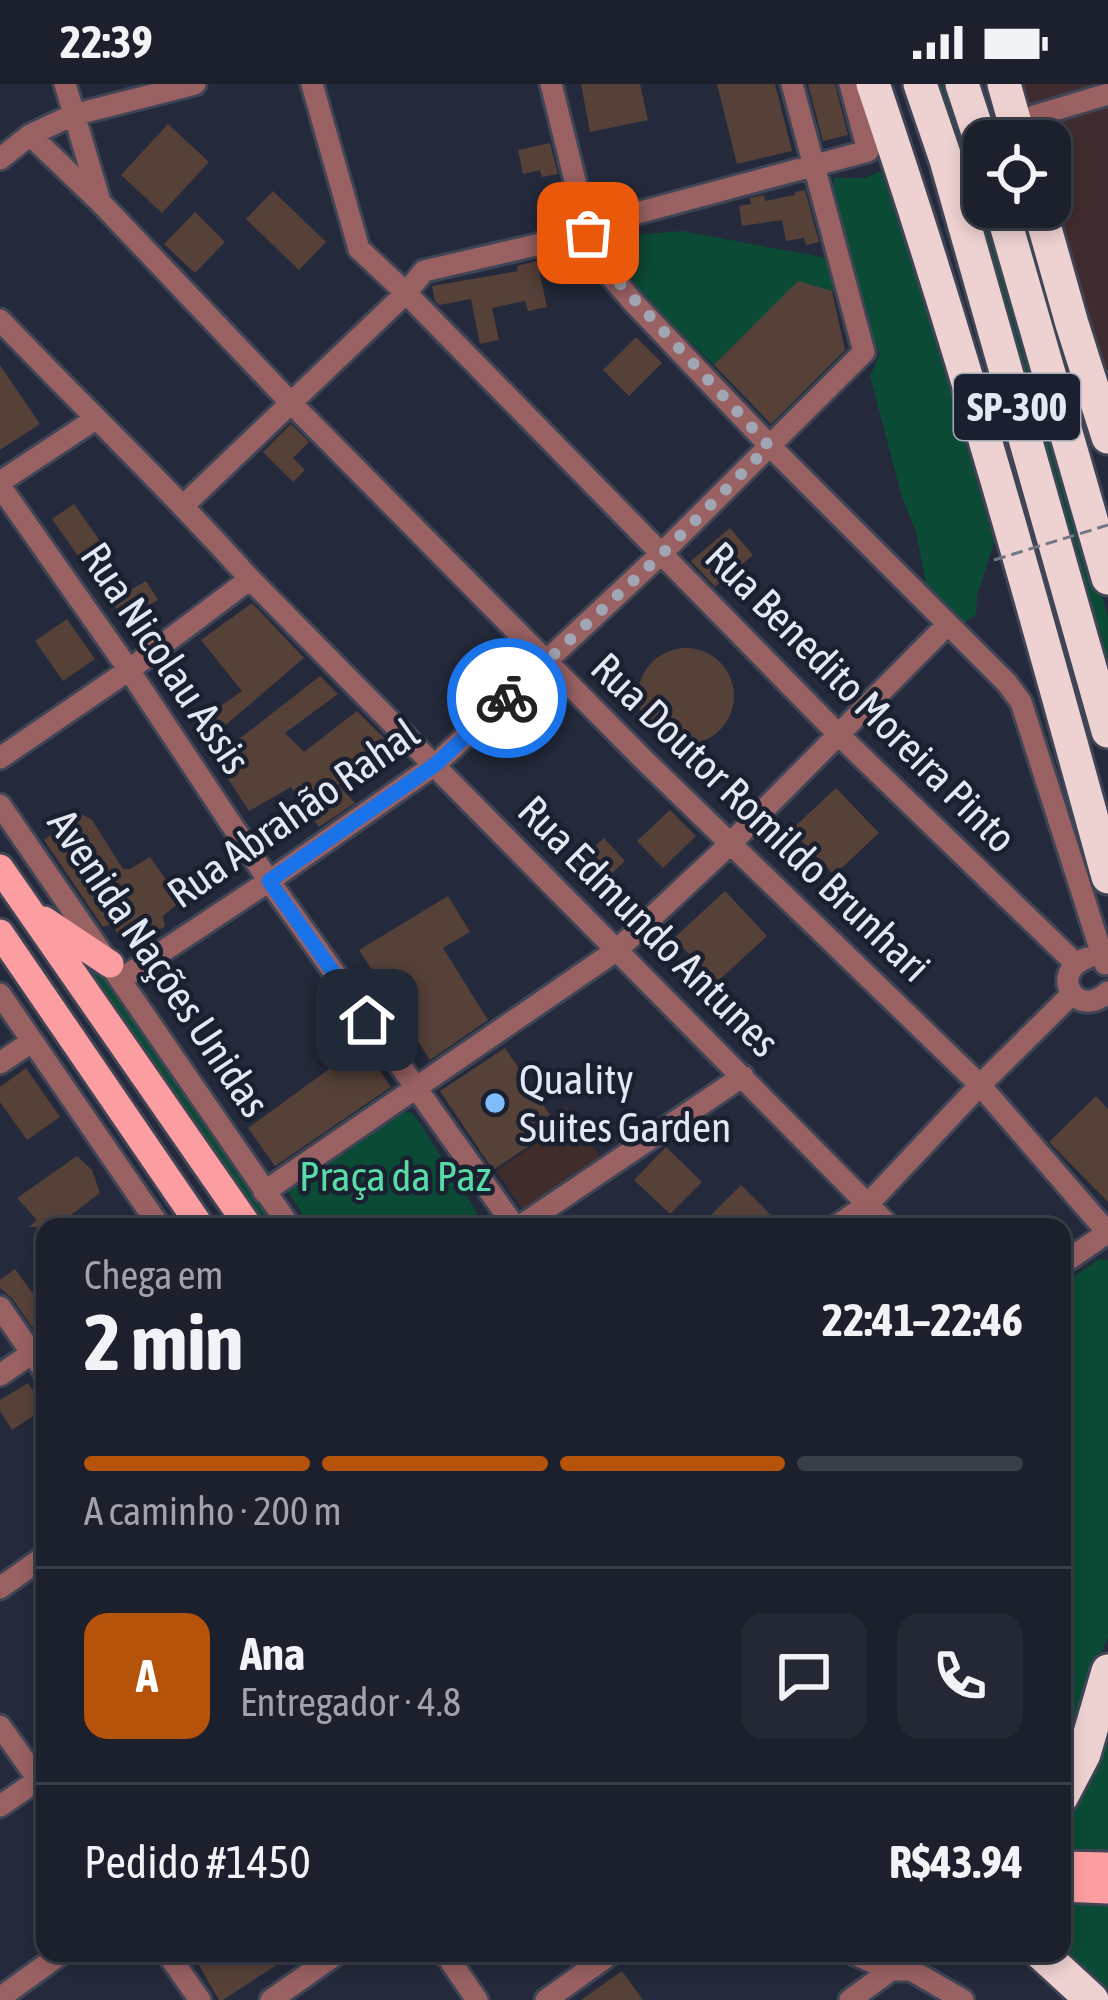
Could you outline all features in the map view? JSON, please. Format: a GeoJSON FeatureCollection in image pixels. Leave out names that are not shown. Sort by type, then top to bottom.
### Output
{"type":"FeatureCollection","features":[{"type":"Feature","properties":{"kind":"highway"},"geometry":{"type":"LineString","coordinates":[[873,84],[926,239],[1007,510],[1108,877]]}},
{"type":"Feature","properties":{"kind":"highway"},"geometry":{"type":"LineString","coordinates":[[887,84],[926,239]]}},
{"type":"Feature","properties":{"kind":"highway","name":"SP-300"},"geometry":{"type":"LineString","coordinates":[[920,84],[946,160],[1108,731]]}},
{"type":"Feature","properties":{"kind":"highway"},"geometry":{"type":"LineString","coordinates":[[962,84],[974,120]]}},
{"type":"Feature","properties":{"kind":"highway"},"geometry":{"type":"LineString","coordinates":[[977,84],[992,120]]}},
{"type":"Feature","properties":{"kind":"highway"},"geometry":{"type":"LineString","coordinates":[[1004,84],[1023,120]]}},
{"type":"Feature","properties":{"kind":"highway","name":"SP-300"},"geometry":{"type":"LineString","coordinates":[[1007,228],[1108,578]]}},
{"type":"Feature","properties":{"kind":"highway"},"geometry":{"type":"LineString","coordinates":[[1034,228],[1072,324]]}},
{"type":"Feature","properties":{"kind":"highway"},"geometry":{"type":"LineString","coordinates":[[1045,228],[1108,437]]}},
{"type":"Feature","properties":{"kind":"highway"},"geometry":{"type":"LineString","coordinates":[[1071,1779],[1084,1754],[1108,1671]]}},
{"type":"Feature","properties":{"kind":"highway"},"geometry":{"type":"LineString","coordinates":[[1051,1962],[1092,2000]]}},
{"type":"Feature","properties":{"kind":"main road","name":"Avenida Nações Unidas"},"geometry":{"type":"LineString","coordinates":[[0,868],[243,1218]]}},
{"type":"Feature","properties":{"kind":"main road"},"geometry":{"type":"LineString","coordinates":[[28,909],[116,972]]}},
{"type":"Feature","properties":{"kind":"main road"},"geometry":{"type":"LineString","coordinates":[[0,933],[193,1218]]}},
{"type":"Feature","properties":{"kind":"main road"},"geometry":{"type":"LineString","coordinates":[[0,955],[33,981]]}},
{"type":"Feature","properties":{"kind":"main road"},"geometry":{"type":"LineString","coordinates":[[1071,1864],[1108,1866]]}},
{"type":"Feature","properties":{"kind":"main road"},"geometry":{"type":"LineString","coordinates":[[1071,1888],[1108,1890]]}},
{"type":"Feature","properties":{"kind":"street"},"geometry":{"type":"LineString","coordinates":[[65,84],[101,203]]}},
{"type":"Feature","properties":{"kind":"street"},"geometry":{"type":"LineString","coordinates":[[0,159],[30,135],[73,115],[195,84]]}},
{"type":"Feature","properties":{"kind":"street","name":"Rua Benedito Moreira Pinto"},"geometry":{"type":"LineString","coordinates":[[312,84],[358,249],[840,736],[1093,964]]}},
{"type":"Feature","properties":{"kind":"street"},"geometry":{"type":"LineString","coordinates":[[551,84],[589,250],[769,446],[915,589],[1021,702],[1091,926],[1093,964],[1067,979],[1072,994],[1083,1001],[1105,1000]]}},
{"type":"Feature","properties":{"kind":"street"},"geometry":{"type":"LineString","coordinates":[[792,84],[812,167]]}},
{"type":"Feature","properties":{"kind":"street"},"geometry":{"type":"LineString","coordinates":[[184,505],[424,271],[588,233],[600,223],[868,151],[850,84]]}},
{"type":"Feature","properties":{"kind":"street"},"geometry":{"type":"LineString","coordinates":[[1046,120],[1108,94]]}},
{"type":"Feature","properties":{"kind":"street","name":"Rua Doutor Romildo Brunhari"},"geometry":{"type":"LineString","coordinates":[[30,135],[547,661],[980,1085],[1107,1233]]}},
{"type":"Feature","properties":{"kind":"street","name":"Rua Abrahão Rahal"},"geometry":{"type":"LineString","coordinates":[[116,972],[269,881],[436,764],[662,554],[864,352],[812,167]]}},
{"type":"Feature","properties":{"kind":"street","name":"Rua Edmundo Antunes"},"geometry":{"type":"LineString","coordinates":[[0,320],[881,1218]]}},
{"type":"Feature","properties":{"kind":"street"},"geometry":{"type":"LineString","coordinates":[[0,484],[94,420]]}},
{"type":"Feature","properties":{"kind":"street","name":"Rua Nicolau Assis"},"geometry":{"type":"LineString","coordinates":[[0,484],[269,881],[510,1218]]}},
{"type":"Feature","properties":{"kind":"street"},"geometry":{"type":"LineString","coordinates":[[0,758],[129,670],[250,578]]}},
{"type":"Feature","properties":{"kind":"street"},"geometry":{"type":"LineString","coordinates":[[264,1192],[616,950],[840,736],[947,625]]}},
{"type":"Feature","properties":{"kind":"street","name":"Avenida Nações Unidas"},"geometry":{"type":"LineString","coordinates":[[0,805],[283,1218]]}},
{"type":"Feature","properties":{"kind":"street"},"geometry":{"type":"LineString","coordinates":[[0,994],[154,1218]]}},
{"type":"Feature","properties":{"kind":"street"},"geometry":{"type":"LineString","coordinates":[[848,1218],[868,1204],[1072,994]]}},
{"type":"Feature","properties":{"kind":"street"},"geometry":{"type":"LineString","coordinates":[[0,1064],[31,1042]]}},
{"type":"Feature","properties":{"kind":"street"},"geometry":{"type":"LineString","coordinates":[[530,1218],[743,1076]]}},
{"type":"Feature","properties":{"kind":"street"},"geometry":{"type":"LineString","coordinates":[[1071,1258],[1107,1233]]}},
{"type":"Feature","properties":{"kind":"street"},"geometry":{"type":"LineString","coordinates":[[0,1307],[36,1350]]}},
{"type":"Feature","properties":{"kind":"street"},"geometry":{"type":"LineString","coordinates":[[0,1375],[36,1358]]}},
{"type":"Feature","properties":{"kind":"street"},"geometry":{"type":"LineString","coordinates":[[0,1588],[36,1562]]}},
{"type":"Feature","properties":{"kind":"street"},"geometry":{"type":"LineString","coordinates":[[0,1726],[36,1772]]}},
{"type":"Feature","properties":{"kind":"street"},"geometry":{"type":"LineString","coordinates":[[0,1807],[36,1785]]}},
{"type":"Feature","properties":{"kind":"street"},"geometry":{"type":"LineString","coordinates":[[0,1998],[50,1962]]}},
{"type":"Feature","properties":{"kind":"street"},"geometry":{"type":"LineString","coordinates":[[173,1962],[200,2000]]}},
{"type":"Feature","properties":{"kind":"street"},"geometry":{"type":"LineString","coordinates":[[271,2000],[325,1962]]}},
{"type":"Feature","properties":{"kind":"street"},"geometry":{"type":"LineString","coordinates":[[451,1962],[477,2000]]}},
{"type":"Feature","properties":{"kind":"street"},"geometry":{"type":"LineString","coordinates":[[546,2000],[599,1962]]}},
{"type":"Feature","properties":{"kind":"street"},"geometry":{"type":"LineString","coordinates":[[873,1962],[891,1970],[911,1970],[963,2000]]}},
{"type":"Feature","properties":{"kind":"street"},"geometry":{"type":"LineString","coordinates":[[850,2000],[891,1970]]}},
{"type":"Feature","properties":{"kind":"path"},"geometry":{"type":"LineString","coordinates":[[994,560],[1108,525]]}},
{"type":"Feature","properties":{"kind":"shaded area"},"geometry":{"type":"Polygon","coordinates":[[[1009,84],[1108,84],[1108,388],[1057,228],[1071,228],[1071,120],[1021,120],[1009,84]]]}},
{"type":"Feature","properties":{"kind":"shaded area"},"geometry":{"type":"Polygon","coordinates":[[[566,1106],[603,1161],[525,1213],[496,1171],[534,1145],[527,1132],[566,1106]]]}},
{"type":"Feature","properties":{"kind":"green space"},"geometry":{"type":"Polygon","coordinates":[[[931,84],[953,84],[965,120],[963,194],[931,84]]]}},
{"type":"Feature","properties":{"kind":"green space"},"geometry":{"type":"Polygon","coordinates":[[[881,171],[934,332],[994,542],[976,614],[965,623],[926,584],[916,532],[870,376],[880,354],[862,295],[798,282],[714,365],[646,298],[610,249],[612,241],[634,235],[682,231],[827,258],[842,247],[833,204],[834,178],[864,178],[881,171]]]}},
{"type":"Feature","properties":{"kind":"green space"},"geometry":{"type":"Polygon","coordinates":[[[973,228],[998,228],[1108,617],[1108,693],[973,228]]]}},
{"type":"Feature","properties":{"kind":"green space"},"geometry":{"type":"Polygon","coordinates":[[[70,946],[103,972],[275,1218],[255,1218],[70,946]]]}},
{"type":"Feature","properties":{"kind":"green space","name":"Praça da Paz"},"geometry":{"type":"Polygon","coordinates":[[[398,1110],[412,1113],[477,1218],[305,1218],[286,1189],[373,1132],[371,1126],[398,1110]]]}},
{"type":"Feature","properties":{"kind":"green space"},"geometry":{"type":"Polygon","coordinates":[[[1099,1259],[1108,1260],[1108,1638],[1090,1677],[1071,1746],[1071,1279],[1099,1259]]]}},
{"type":"Feature","properties":{"kind":"green space"},"geometry":{"type":"Polygon","coordinates":[[[1108,1698],[1108,1850],[1071,1848],[1071,1788],[1108,1698]]]}},
{"type":"Feature","properties":{"kind":"green space"},"geometry":{"type":"Polygon","coordinates":[[[1071,1898],[1108,1898],[1108,2000],[1101,2000],[1069,1962],[1071,1898]]]}},
{"type":"Feature","properties":{"kind":"building"},"geometry":{"type":"Polygon","coordinates":[[[581,84],[640,84],[648,120],[590,132],[581,84]]]}},
{"type":"Feature","properties":{"kind":"building"},"geometry":{"type":"Polygon","coordinates":[[[717,84],[775,84],[792,151],[737,164],[717,84]]]}},
{"type":"Feature","properties":{"kind":"building"},"geometry":{"type":"Polygon","coordinates":[[[808,84],[835,84],[848,135],[823,141],[808,84]]]}},
{"type":"Feature","properties":{"kind":"building"},"geometry":{"type":"Polygon","coordinates":[[[168,124],[209,162],[162,213],[121,175],[168,124]]]}},
{"type":"Feature","properties":{"kind":"building"},"geometry":{"type":"Polygon","coordinates":[[[550,143],[558,174],[542,177],[540,170],[523,174],[518,150],[550,143]]]}},
{"type":"Feature","properties":{"kind":"building"},"geometry":{"type":"Polygon","coordinates":[[[805,190],[819,242],[786,241],[782,220],[742,226],[739,206],[751,204],[750,198],[764,195],[765,201],[805,190]]]}},
{"type":"Feature","properties":{"kind":"building"},"geometry":{"type":"Polygon","coordinates":[[[273,191],[326,242],[299,270],[246,219],[273,191]]]}},
{"type":"Feature","properties":{"kind":"building"},"geometry":{"type":"Polygon","coordinates":[[[195,212],[225,242],[195,273],[164,244],[195,212]]]}},
{"type":"Feature","properties":{"kind":"building"},"geometry":{"type":"Polygon","coordinates":[[[537,261],[547,307],[528,311],[525,301],[492,308],[499,340],[480,344],[471,299],[439,305],[435,301],[432,286],[518,271],[517,266],[537,261]]]}},
{"type":"Feature","properties":{"kind":"building"},"geometry":{"type":"Polygon","coordinates":[[[798,281],[832,291],[845,350],[771,424],[714,365],[798,281]]]}},
{"type":"Feature","properties":{"kind":"building"},"geometry":{"type":"Polygon","coordinates":[[[636,337],[662,363],[629,396],[603,370],[636,337]]]}},
{"type":"Feature","properties":{"kind":"building"},"geometry":{"type":"Polygon","coordinates":[[[0,365],[40,424],[0,450],[0,365]]]}},
{"type":"Feature","properties":{"kind":"building"},"geometry":{"type":"Polygon","coordinates":[[[291,424],[309,442],[293,458],[305,470],[293,482],[263,452],[291,424]]]}},
{"type":"Feature","properties":{"kind":"building"},"geometry":{"type":"Polygon","coordinates":[[[74,504],[100,541],[78,556],[52,519],[74,504]]]}},
{"type":"Feature","properties":{"kind":"building"},"geometry":{"type":"Polygon","coordinates":[[[730,528],[753,555],[715,587],[691,561],[730,528]]]}},
{"type":"Feature","properties":{"kind":"building"},"geometry":{"type":"Polygon","coordinates":[[[146,581],[158,600],[122,620],[111,601],[146,581]]]}},
{"type":"Feature","properties":{"kind":"building"},"geometry":{"type":"Polygon","coordinates":[[[252,603],[304,658],[222,728],[234,743],[320,676],[338,694],[285,733],[304,752],[357,711],[393,747],[338,785],[355,803],[319,827],[291,787],[249,811],[210,751],[199,722],[242,691],[201,640],[252,603]]]}},
{"type":"Feature","properties":{"kind":"building"},"geometry":{"type":"Polygon","coordinates":[[[67,619],[95,659],[63,681],[35,641],[67,619]]]}},
{"type":"Feature","properties":{"kind":"building"},"geometry":{"type":"Polygon","coordinates":[[[677,648],[695,648],[726,669],[734,696],[731,715],[713,736],[695,744],[677,744],[646,723],[638,705],[638,687],[659,656],[677,648]]]}},
{"type":"Feature","properties":{"kind":"building"},"geometry":{"type":"Polygon","coordinates":[[[836,788],[879,833],[834,875],[791,830],[836,788]]]}},
{"type":"Feature","properties":{"kind":"building"},"geometry":{"type":"Polygon","coordinates":[[[670,810],[696,836],[663,868],[637,841],[670,810]]]}},
{"type":"Feature","properties":{"kind":"building"},"geometry":{"type":"Polygon","coordinates":[[[80,813],[92,820],[123,869],[150,857],[181,901],[163,916],[165,927],[152,932],[149,939],[118,935],[113,924],[103,927],[44,840],[80,813]]]}},
{"type":"Feature","properties":{"kind":"building"},"geometry":{"type":"Polygon","coordinates":[[[604,838],[625,861],[591,893],[570,869],[604,838]]]}},
{"type":"Feature","properties":{"kind":"building"},"geometry":{"type":"Polygon","coordinates":[[[725,891],[767,936],[716,983],[674,938],[725,891]]]}},
{"type":"Feature","properties":{"kind":"building"},"geometry":{"type":"Polygon","coordinates":[[[448,896],[470,932],[443,948],[488,1020],[430,1060],[359,950],[448,896]]]}},
{"type":"Feature","properties":{"kind":"building"},"geometry":{"type":"Polygon","coordinates":[[[362,1045],[391,1087],[275,1166],[248,1128],[362,1045]]]}},
{"type":"Feature","properties":{"kind":"building","name":"Quality Suites Garden"},"geometry":{"type":"Polygon","coordinates":[[[505,1048],[550,1115],[523,1132],[532,1144],[493,1170],[440,1091],[505,1048]]]}},
{"type":"Feature","properties":{"kind":"building"},"geometry":{"type":"Polygon","coordinates":[[[26,1068],[60,1117],[27,1140],[0,1102],[0,1087],[26,1068]]]}},
{"type":"Feature","properties":{"kind":"building"},"geometry":{"type":"Polygon","coordinates":[[[1096,1096],[1108,1109],[1108,1202],[1049,1142],[1096,1096]]]}},
{"type":"Feature","properties":{"kind":"building"},"geometry":{"type":"Polygon","coordinates":[[[666,1147],[702,1182],[670,1214],[634,1180],[666,1147]]]}},
{"type":"Feature","properties":{"kind":"building"},"geometry":{"type":"Polygon","coordinates":[[[77,1156],[92,1170],[100,1193],[67,1218],[36,1219],[17,1198],[77,1156]]]}},
{"type":"Feature","properties":{"kind":"building"},"geometry":{"type":"Polygon","coordinates":[[[741,1185],[774,1218],[710,1218],[741,1185]]]}},
{"type":"Feature","properties":{"kind":"building"},"geometry":{"type":"Polygon","coordinates":[[[15,1269],[36,1298],[36,1324],[32,1327],[0,1288],[0,1280],[15,1269]]]}},
{"type":"Feature","properties":{"kind":"building"},"geometry":{"type":"Polygon","coordinates":[[[28,1383],[36,1396],[36,1414],[12,1430],[0,1411],[0,1400],[28,1383]]]}},
{"type":"Feature","properties":{"kind":"building"},"geometry":{"type":"Polygon","coordinates":[[[197,1962],[281,1962],[223,2000],[197,1962]]]}},
{"type":"Feature","properties":{"kind":"building"},"geometry":{"type":"Polygon","coordinates":[[[622,1971],[643,2000],[581,2000],[622,1971]]]}},
{"type":"Feature","properties":{"kind":"way so far"},"geometry":{"type":"LineString","coordinates":[[507,698],[662,554],[769,446],[634,303],[589,250],[588,233]]}},
{"type":"Feature","properties":{"kind":"place","name":"Quality Suites Garden"},"geometry":{"type":"Point","coordinates":[495,1103]}},
{"type":"Feature","properties":{"kind":"route"},"geometry":{"type":"LineString","coordinates":[[367,1020],[269,881],[436,764],[507,698]]}}]}
